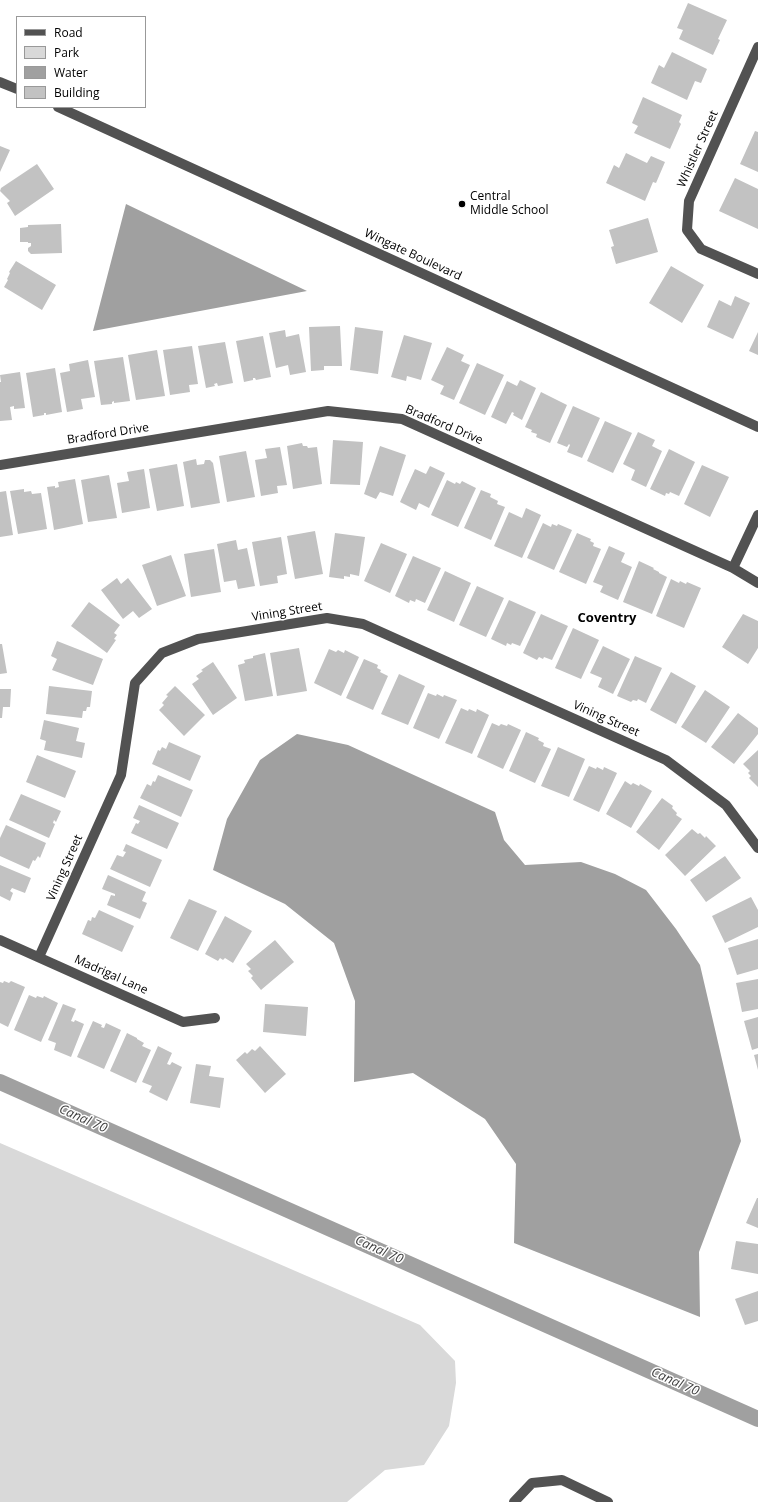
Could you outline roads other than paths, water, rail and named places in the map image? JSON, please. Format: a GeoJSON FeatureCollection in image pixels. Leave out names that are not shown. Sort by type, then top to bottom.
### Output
{"type":"FeatureCollection","features":[{"type":"Feature","properties":{"kind":"street","name":"Whistler Street"},"geometry":{"type":"LineString","coordinates":[[758,47],[689,201],[687,230],[701,249],[758,274]]}},
{"type":"Feature","properties":{"kind":"street"},"geometry":{"type":"LineString","coordinates":[[0,82],[16,89]]}},
{"type":"Feature","properties":{"kind":"street","name":"Wingate Boulevard"},"geometry":{"type":"LineString","coordinates":[[60,108],[758,427]]}},
{"type":"Feature","properties":{"kind":"street","name":"Bradford Drive"},"geometry":{"type":"LineString","coordinates":[[0,465],[328,412],[402,419],[733,568],[758,583]]}},
{"type":"Feature","properties":{"kind":"street"},"geometry":{"type":"LineString","coordinates":[[733,568],[758,515]]}},
{"type":"Feature","properties":{"kind":"street","name":"Vining Street"},"geometry":{"type":"LineString","coordinates":[[39,957],[121,775],[135,683],[162,653],[198,639],[326,618],[363,624],[666,760],[726,804],[758,848]]}},
{"type":"Feature","properties":{"kind":"street","name":"Madrigal Lane"},"geometry":{"type":"LineString","coordinates":[[0,940],[183,1022],[214,1018]]}},
{"type":"Feature","properties":{"kind":"street"},"geometry":{"type":"LineString","coordinates":[[514,1502],[532,1483],[562,1480],[608,1502]]}},
{"type":"Feature","properties":{"kind":"water"},"geometry":{"type":"Polygon","coordinates":[[[126,204],[307,291],[93,331],[126,204]]]}},
{"type":"Feature","properties":{"kind":"water"},"geometry":{"type":"Polygon","coordinates":[[[297,734],[348,745],[495,812],[504,840],[525,865],[581,862],[615,874],[646,890],[676,929],[700,965],[741,1141],[699,1252],[700,1317],[514,1243],[516,1164],[485,1119],[413,1073],[354,1082],[355,1001],[334,943],[285,904],[213,870],[227,819],[260,760],[297,734]]]}},
{"type":"Feature","properties":{"kind":"waterway","name":"Canal 70"},"geometry":{"type":"LineString","coordinates":[[0,1082],[758,1419]]}},
{"type":"Feature","properties":{"kind":"place","name":"Central Middle School"},"geometry":{"type":"Point","coordinates":[462,204]}},
{"type":"Feature","properties":{"kind":"district","name":"Coventry"},"geometry":{"type":"Point","coordinates":[607,618]}}]}
